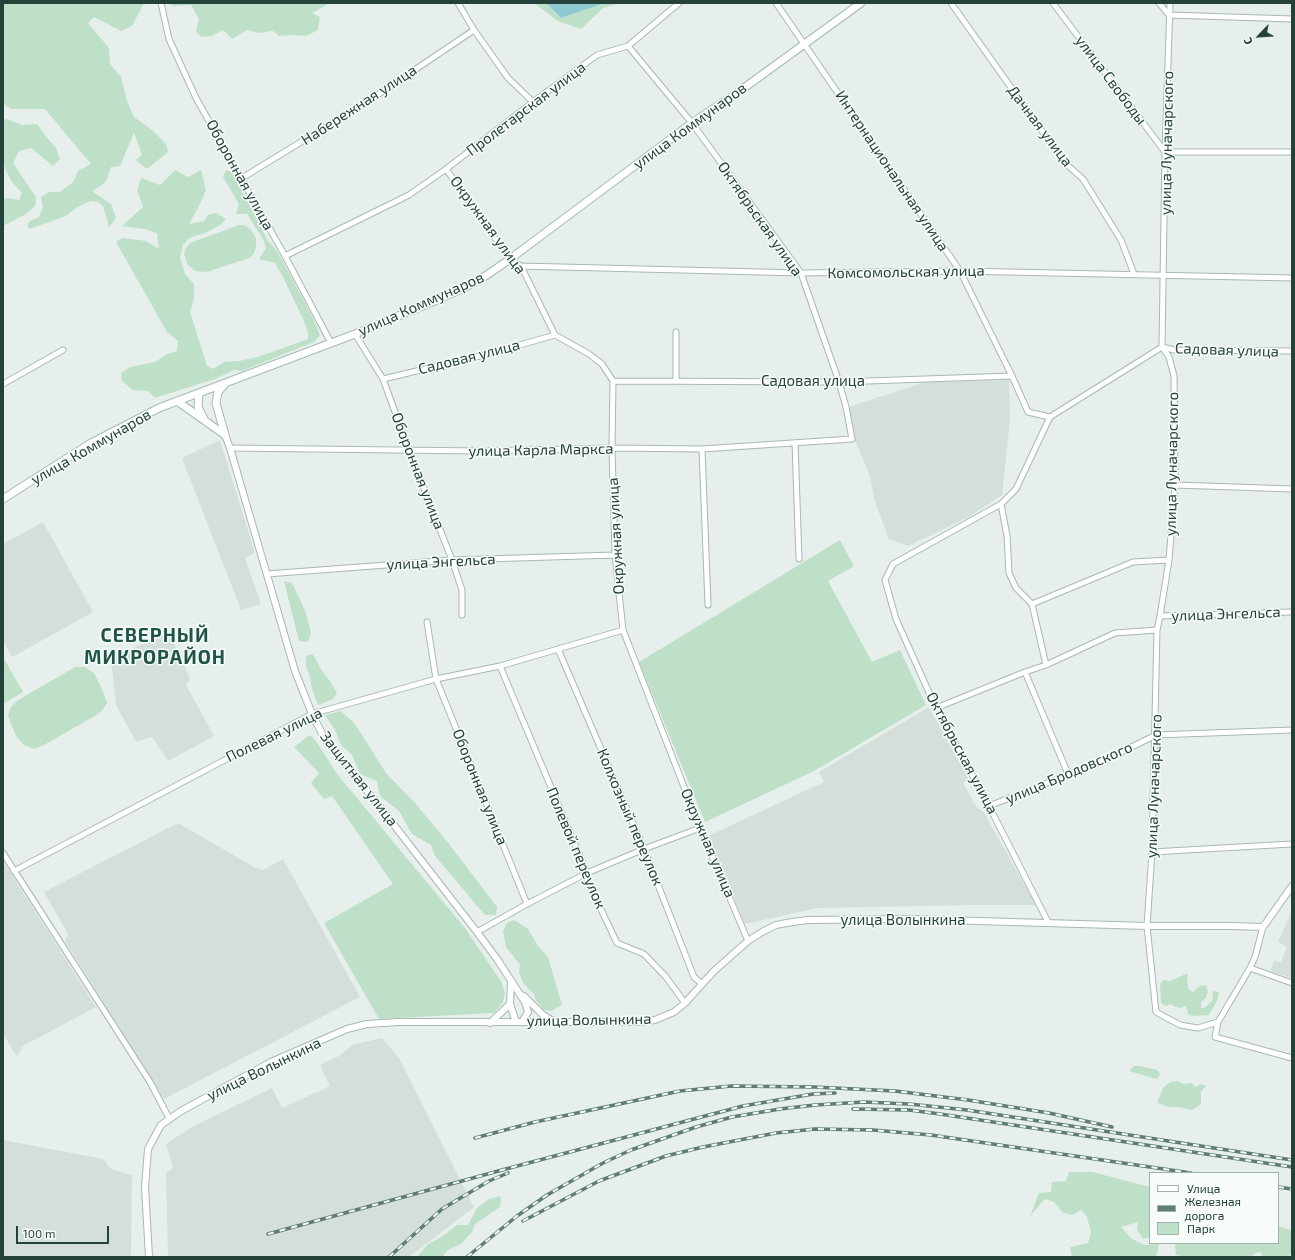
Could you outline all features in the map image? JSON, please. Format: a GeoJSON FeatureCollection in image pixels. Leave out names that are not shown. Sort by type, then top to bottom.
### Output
{"type":"FeatureCollection","features":[{"type":"Feature","properties":{"kind":"main road","name":"улица Коммунаров"},"geometry":{"type":"LineString","coordinates":[[3,499],[91,443],[159,408],[355,334],[464,288],[487,275],[692,123],[737,93],[860,3]]}},
{"type":"Feature","properties":{"kind":"main road"},"geometry":{"type":"LineString","coordinates":[[216,402],[220,388],[228,382]]}},
{"type":"Feature","properties":{"kind":"main road"},"geometry":{"type":"LineString","coordinates":[[206,422],[198,407],[202,392],[210,395],[216,402],[225,435]]}},
{"type":"Feature","properties":{"kind":"main road"},"geometry":{"type":"LineString","coordinates":[[177,402],[225,435]]}},
{"type":"Feature","properties":{"kind":"street","name":"Оборонная улица"},"geometry":{"type":"LineString","coordinates":[[161,3],[169,39],[196,98],[285,256],[331,343]]}},
{"type":"Feature","properties":{"kind":"street"},"geometry":{"type":"LineString","coordinates":[[458,3],[474,30],[508,78],[533,102]]}},
{"type":"Feature","properties":{"kind":"street","name":"Пролетарская улица"},"geometry":{"type":"LineString","coordinates":[[285,256],[409,195],[446,169],[597,55],[628,46],[679,3]]}},
{"type":"Feature","properties":{"kind":"street","name":"Интернациональная улица"},"geometry":{"type":"LineString","coordinates":[[776,3],[805,43],[960,271],[1012,376],[1028,412],[1050,417]]}},
{"type":"Feature","properties":{"kind":"street","name":"Дачная улица"},"geometry":{"type":"LineString","coordinates":[[951,3],[1064,162],[1083,179],[1121,240],[1134,274]]}},
{"type":"Feature","properties":{"kind":"street","name":"улица Свободы"},"geometry":{"type":"LineString","coordinates":[[1052,3],[1165,152]]}},
{"type":"Feature","properties":{"kind":"street"},"geometry":{"type":"LineString","coordinates":[[1159,3],[1169,15],[1292,19]]}},
{"type":"Feature","properties":{"kind":"street","name":"улица Луначарского"},"geometry":{"type":"LineString","coordinates":[[1170,3],[1165,152],[1162,346],[1169,357],[1174,376],[1175,485],[1169,560],[1157,630],[1156,735],[1152,852],[1147,926],[1156,1012],[1180,1025],[1198,1028],[1218,1022]]}},
{"type":"Feature","properties":{"kind":"street","name":"Набережная улица"},"geometry":{"type":"LineString","coordinates":[[242,178],[373,98],[474,30]]}},
{"type":"Feature","properties":{"kind":"street","name":"Октябрьская улица"},"geometry":{"type":"LineString","coordinates":[[628,46],[692,123],[801,273],[839,382],[846,407],[852,439]]}},
{"type":"Feature","properties":{"kind":"street"},"geometry":{"type":"LineString","coordinates":[[1165,152],[1292,152]]}},
{"type":"Feature","properties":{"kind":"street","name":"Окружная улица"},"geometry":{"type":"LineString","coordinates":[[446,169],[510,259],[521,266],[555,335]]}},
{"type":"Feature","properties":{"kind":"street","name":"Комсомольская улица"},"geometry":{"type":"LineString","coordinates":[[521,266],[801,273],[960,271],[1292,278]]}},
{"type":"Feature","properties":{"kind":"street"},"geometry":{"type":"LineString","coordinates":[[676,332],[676,382]]}},
{"type":"Feature","properties":{"kind":"street","name":"Оборонная улица"},"geometry":{"type":"LineString","coordinates":[[355,334],[383,379],[452,560],[462,590],[462,615]]}},
{"type":"Feature","properties":{"kind":"street"},"geometry":{"type":"LineString","coordinates":[[555,335],[589,354],[602,364],[613,381]]}},
{"type":"Feature","properties":{"kind":"street","name":"Садовая улица"},"geometry":{"type":"LineString","coordinates":[[383,379],[488,354],[555,335]]}},
{"type":"Feature","properties":{"kind":"street"},"geometry":{"type":"LineString","coordinates":[[1046,665],[1032,604],[1016,588],[1009,573],[1008,536],[1001,504],[1016,488],[1050,417],[1162,346]]}},
{"type":"Feature","properties":{"kind":"street","name":"Садовая улица"},"geometry":{"type":"LineString","coordinates":[[1162,346],[1174,350],[1292,351]]}},
{"type":"Feature","properties":{"kind":"street"},"geometry":{"type":"LineString","coordinates":[[3,384],[63,350]]}},
{"type":"Feature","properties":{"kind":"street","name":"Садовая улица"},"geometry":{"type":"LineString","coordinates":[[613,381],[839,382],[1012,376]]}},
{"type":"Feature","properties":{"kind":"street","name":"Окружная улица"},"geometry":{"type":"LineString","coordinates":[[613,381],[612,448],[615,555],[623,630],[700,828],[748,941]]}},
{"type":"Feature","properties":{"kind":"street","name":"Защитная улица"},"geometry":{"type":"LineString","coordinates":[[225,435],[295,671],[312,714],[325,739],[374,798],[477,932],[511,982]]}},
{"type":"Feature","properties":{"kind":"street","name":"улица Карла Маркса"},"geometry":{"type":"LineString","coordinates":[[230,448],[479,452],[612,448],[702,449],[852,439]]}},
{"type":"Feature","properties":{"kind":"street"},"geometry":{"type":"LineString","coordinates":[[795,443],[799,559]]}},
{"type":"Feature","properties":{"kind":"street"},"geometry":{"type":"LineString","coordinates":[[702,449],[708,605]]}},
{"type":"Feature","properties":{"kind":"street"},"geometry":{"type":"LineString","coordinates":[[1175,485],[1292,489]]}},
{"type":"Feature","properties":{"kind":"street","name":"Октябрьская улица"},"geometry":{"type":"LineString","coordinates":[[1001,504],[893,564],[885,580],[896,619],[936,708],[989,806],[1048,922]]}},
{"type":"Feature","properties":{"kind":"street","name":"улица Энгельса"},"geometry":{"type":"LineString","coordinates":[[267,574],[452,560],[615,555]]}},
{"type":"Feature","properties":{"kind":"street"},"geometry":{"type":"LineString","coordinates":[[1032,604],[1133,562],[1169,560]]}},
{"type":"Feature","properties":{"kind":"street","name":"улица Энгельса"},"geometry":{"type":"LineString","coordinates":[[1160,616],[1292,612]]}},
{"type":"Feature","properties":{"kind":"street","name":"Оборонная улица"},"geometry":{"type":"LineString","coordinates":[[427,622],[436,679],[527,904]]}},
{"type":"Feature","properties":{"kind":"street","name":"Полевая улица"},"geometry":{"type":"LineString","coordinates":[[14,871],[312,714],[436,679],[500,666],[623,630]]}},
{"type":"Feature","properties":{"kind":"street"},"geometry":{"type":"LineString","coordinates":[[936,708],[1046,665],[1115,633],[1157,630]]}},
{"type":"Feature","properties":{"kind":"street","name":"Колхозный переулок"},"geometry":{"type":"LineString","coordinates":[[558,649],[644,849],[694,977],[702,984]]}},
{"type":"Feature","properties":{"kind":"street","name":"Полевой переулок"},"geometry":{"type":"LineString","coordinates":[[500,666],[587,874],[588,882],[617,943],[644,954],[666,977],[685,1003]]}},
{"type":"Feature","properties":{"kind":"street"},"geometry":{"type":"LineString","coordinates":[[1025,672],[1068,774]]}},
{"type":"Feature","properties":{"kind":"street","name":"улица Бродовского"},"geometry":{"type":"LineString","coordinates":[[989,806],[1103,761],[1156,735],[1292,730]]}},
{"type":"Feature","properties":{"kind":"street"},"geometry":{"type":"LineString","coordinates":[[477,932],[527,904],[587,874],[644,849],[700,828]]}},
{"type":"Feature","properties":{"kind":"street"},"geometry":{"type":"LineString","coordinates":[[1152,852],[1292,844]]}},
{"type":"Feature","properties":{"kind":"street"},"geometry":{"type":"LineString","coordinates":[[3,853],[150,1082],[169,1118]]}},
{"type":"Feature","properties":{"kind":"street"},"geometry":{"type":"LineString","coordinates":[[1292,886],[1263,928],[1255,957],[1218,1022],[1215,1037],[1292,1058]]}},
{"type":"Feature","properties":{"kind":"street","name":"улица Волынкина"},"geometry":{"type":"LineString","coordinates":[[148,1257],[145,1187],[148,1149],[161,1125],[169,1118],[270,1062],[347,1029],[367,1024],[398,1022],[641,1022],[655,1020],[674,1012],[685,1003],[714,971],[748,941],[776,925],[808,920],[910,919],[1263,928]]}},
{"type":"Feature","properties":{"kind":"street"},"geometry":{"type":"LineString","coordinates":[[1250,968],[1292,983]]}},
{"type":"Feature","properties":{"kind":"street"},"geometry":{"type":"LineString","coordinates":[[511,982],[525,1002],[528,1012],[519,1022],[510,1004],[511,982]]}},
{"type":"Feature","properties":{"kind":"street"},"geometry":{"type":"LineString","coordinates":[[511,982],[543,1015],[552,1021]]}},
{"type":"Feature","properties":{"kind":"street"},"geometry":{"type":"LineString","coordinates":[[490,1023],[510,1004]]}},
{"type":"Feature","properties":{"kind":"shaded area"},"geometry":{"type":"Polygon","coordinates":[[[1009,380],[1010,420],[1002,495],[967,518],[908,546],[889,539],[875,502],[869,473],[854,438],[849,407],[925,382],[1009,380]]]}},
{"type":"Feature","properties":{"kind":"shaded area"},"geometry":{"type":"Polygon","coordinates":[[[220,440],[255,553],[245,558],[261,604],[241,610],[182,458],[220,440]]]}},
{"type":"Feature","properties":{"kind":"shaded area"},"geometry":{"type":"Polygon","coordinates":[[[43,522],[93,612],[12,657],[3,641],[3,544],[43,522]]]}},
{"type":"Feature","properties":{"kind":"shaded area"},"geometry":{"type":"Polygon","coordinates":[[[167,630],[190,678],[186,685],[214,736],[168,761],[152,737],[136,742],[116,705],[111,660],[167,630]]]}},
{"type":"Feature","properties":{"kind":"shaded area"},"geometry":{"type":"Polygon","coordinates":[[[929,707],[968,778],[963,783],[977,808],[983,811],[1036,905],[817,908],[745,924],[708,836],[824,782],[819,772],[929,707]]]}},
{"type":"Feature","properties":{"kind":"shaded area"},"geometry":{"type":"Polygon","coordinates":[[[178,823],[254,867],[263,870],[283,859],[360,997],[164,1099],[65,941],[68,934],[44,892],[178,823]]]}},
{"type":"Feature","properties":{"kind":"shaded area"},"geometry":{"type":"Polygon","coordinates":[[[3,861],[96,1007],[23,1046],[17,1057],[3,1034],[3,861]]]}},
{"type":"Feature","properties":{"kind":"shaded area"},"geometry":{"type":"Polygon","coordinates":[[[1292,911],[1292,978],[1270,971],[1274,961],[1281,962],[1287,947],[1278,942],[1292,911]]]}},
{"type":"Feature","properties":{"kind":"shaded area"},"geometry":{"type":"Polygon","coordinates":[[[382,1038],[399,1058],[474,1207],[409,1257],[168,1257],[166,1173],[173,1168],[166,1144],[192,1127],[272,1088],[282,1108],[330,1086],[320,1065],[339,1056],[352,1045],[382,1038]]]}},
{"type":"Feature","properties":{"kind":"shaded area"},"geometry":{"type":"Polygon","coordinates":[[[3,1140],[103,1159],[111,1169],[132,1175],[131,1257],[3,1257],[3,1140]]]}},
{"type":"Feature","properties":{"kind":"green space"},"geometry":{"type":"Polygon","coordinates":[[[3,3],[144,3],[132,26],[121,31],[94,17],[88,23],[109,48],[110,64],[121,77],[127,101],[134,117],[152,130],[166,144],[168,152],[147,169],[136,160],[142,155],[134,133],[120,166],[111,167],[107,179],[103,184],[92,191],[111,204],[116,218],[109,227],[103,206],[98,202],[90,201],[76,208],[66,216],[29,229],[27,224],[39,217],[43,207],[41,197],[49,192],[60,192],[73,182],[78,171],[91,164],[45,109],[12,109],[3,104],[3,3]]]}},
{"type":"Feature","properties":{"kind":"green space"},"geometry":{"type":"Polygon","coordinates":[[[167,3],[330,3],[312,13],[320,17],[318,30],[306,36],[279,36],[273,31],[258,33],[247,30],[232,39],[223,30],[212,36],[201,37],[196,31],[199,19],[191,5],[174,6],[167,3]]]}},
{"type":"Feature","properties":{"kind":"green space"},"geometry":{"type":"Polygon","coordinates":[[[534,3],[546,3],[561,18],[605,3],[621,3],[603,8],[581,29],[558,21],[534,3]]]}},
{"type":"Feature","properties":{"kind":"green space"},"geometry":{"type":"Polygon","coordinates":[[[7,119],[22,125],[37,124],[56,148],[60,159],[53,166],[31,148],[19,151],[13,163],[36,197],[35,206],[26,214],[3,226],[3,200],[6,198],[19,200],[22,193],[12,182],[6,171],[3,160],[3,120],[7,119]]]}},
{"type":"Feature","properties":{"kind":"green space"},"geometry":{"type":"Polygon","coordinates":[[[175,170],[188,177],[201,170],[206,190],[189,224],[204,221],[208,215],[216,213],[226,219],[220,225],[205,233],[189,238],[183,245],[180,258],[185,274],[194,284],[194,298],[190,312],[207,366],[213,369],[224,362],[258,357],[308,339],[308,333],[304,321],[275,263],[259,259],[266,248],[263,239],[247,214],[236,214],[239,204],[223,177],[226,170],[233,173],[268,241],[281,258],[314,320],[320,335],[314,342],[242,371],[234,370],[215,379],[155,398],[148,391],[133,390],[122,381],[121,373],[130,367],[155,362],[167,354],[177,351],[178,341],[167,332],[116,242],[122,238],[146,241],[159,249],[157,233],[144,229],[122,226],[143,207],[137,190],[141,178],[160,185],[175,170]]]}},
{"type":"Feature","properties":{"kind":"green space"},"geometry":{"type":"Polygon","coordinates":[[[239,225],[245,225],[251,230],[256,238],[256,248],[253,255],[249,258],[207,272],[195,271],[187,264],[184,254],[190,243],[239,225]]]}},
{"type":"Feature","properties":{"kind":"green space"},"geometry":{"type":"Polygon","coordinates":[[[840,540],[854,566],[828,581],[872,662],[900,650],[926,705],[814,771],[705,822],[639,662],[840,540]]]}},
{"type":"Feature","properties":{"kind":"green space"},"geometry":{"type":"Polygon","coordinates":[[[284,581],[292,583],[305,610],[311,633],[308,642],[299,641],[284,581]]]}},
{"type":"Feature","properties":{"kind":"green space"},"geometry":{"type":"Polygon","coordinates":[[[313,654],[322,671],[337,693],[333,699],[318,705],[306,666],[306,656],[313,654]]]}},
{"type":"Feature","properties":{"kind":"green space"},"geometry":{"type":"Polygon","coordinates":[[[3,657],[23,692],[3,704],[3,657]]]}},
{"type":"Feature","properties":{"kind":"green space"},"geometry":{"type":"Polygon","coordinates":[[[75,667],[85,667],[94,673],[107,703],[100,713],[44,745],[34,749],[24,745],[16,736],[11,724],[8,715],[11,707],[17,701],[75,667]]]}},
{"type":"Feature","properties":{"kind":"green space"},"geometry":{"type":"Polygon","coordinates":[[[341,711],[355,724],[386,773],[415,803],[449,844],[497,907],[496,915],[485,915],[435,856],[431,845],[412,834],[399,811],[380,796],[377,781],[360,774],[352,755],[341,745],[335,730],[325,715],[341,711]]]}},
{"type":"Feature","properties":{"kind":"green space"},"geometry":{"type":"Polygon","coordinates":[[[310,735],[316,741],[337,774],[465,928],[502,983],[505,994],[503,1002],[494,1013],[379,1019],[324,923],[393,884],[332,796],[324,799],[311,783],[319,773],[294,747],[310,735]]]}},
{"type":"Feature","properties":{"kind":"green space"},"geometry":{"type":"Polygon","coordinates":[[[514,920],[528,929],[538,946],[548,957],[562,1005],[551,1011],[544,1010],[535,999],[534,994],[523,983],[519,973],[520,965],[506,947],[503,932],[507,923],[514,920]]]}},
{"type":"Feature","properties":{"kind":"green space"},"geometry":{"type":"Polygon","coordinates":[[[1188,973],[1187,982],[1189,990],[1193,992],[1200,986],[1206,985],[1208,991],[1206,998],[1201,1002],[1201,1008],[1204,1008],[1212,1001],[1213,991],[1219,992],[1218,999],[1209,1015],[1192,1016],[1188,1014],[1186,1006],[1180,1008],[1171,1004],[1166,1006],[1161,1003],[1160,984],[1163,980],[1170,981],[1188,973]]]}},
{"type":"Feature","properties":{"kind":"green space"},"geometry":{"type":"Polygon","coordinates":[[[1134,1066],[1157,1070],[1160,1073],[1159,1077],[1156,1079],[1129,1071],[1134,1066]]]}},
{"type":"Feature","properties":{"kind":"green space"},"geometry":{"type":"Polygon","coordinates":[[[1178,1081],[1183,1084],[1192,1083],[1195,1087],[1201,1084],[1206,1086],[1201,1092],[1201,1104],[1192,1110],[1169,1107],[1157,1103],[1163,1088],[1170,1082],[1178,1081]]]}},
{"type":"Feature","properties":{"kind":"green space"},"geometry":{"type":"Polygon","coordinates":[[[1069,1172],[1092,1172],[1149,1187],[1149,1237],[1143,1239],[1137,1230],[1138,1222],[1121,1227],[1132,1239],[1145,1245],[1159,1244],[1155,1257],[1072,1257],[1070,1247],[1088,1243],[1091,1232],[1087,1217],[1081,1210],[1072,1215],[1062,1212],[1054,1202],[1045,1199],[1030,1216],[1039,1193],[1051,1192],[1052,1182],[1066,1181],[1069,1172]]]}},
{"type":"Feature","properties":{"kind":"green space"},"geometry":{"type":"Polygon","coordinates":[[[501,1196],[500,1207],[475,1224],[472,1232],[461,1244],[448,1250],[442,1257],[417,1257],[428,1244],[440,1238],[457,1225],[468,1225],[477,1208],[489,1199],[501,1196]]]}},
{"type":"Feature","properties":{"kind":"green space"},"geometry":{"type":"Polygon","coordinates":[[[1279,1226],[1292,1229],[1292,1253],[1288,1257],[1262,1257],[1261,1252],[1256,1253],[1251,1257],[1183,1257],[1176,1255],[1175,1244],[1279,1244],[1279,1226]]]}},
{"type":"Feature","properties":{"kind":"water"},"geometry":{"type":"Polygon","coordinates":[[[546,3],[605,3],[561,18],[546,3]]]}},
{"type":"Feature","properties":{"kind":"railway"},"geometry":{"type":"LineString","coordinates":[[475,1138],[535,1122],[680,1091],[731,1086],[814,1087],[895,1091],[968,1100],[1049,1113],[1112,1127]]}},
{"type":"Feature","properties":{"kind":"railway"},"geometry":{"type":"LineString","coordinates":[[268,1234],[743,1106],[813,1094],[835,1093]]}},
{"type":"Feature","properties":{"kind":"railway"},"geometry":{"type":"LineString","coordinates":[[467,1257],[517,1216],[547,1195],[603,1163],[631,1150],[696,1127],[732,1117],[780,1109],[864,1102],[909,1104],[967,1110],[1292,1160]]}},
{"type":"Feature","properties":{"kind":"railway"},"geometry":{"type":"LineString","coordinates":[[853,1109],[909,1110],[940,1114],[1292,1167]]}},
{"type":"Feature","properties":{"kind":"railway"},"geometry":{"type":"LineString","coordinates":[[523,1221],[599,1181],[666,1156],[703,1147],[776,1133],[815,1129],[873,1130],[931,1135],[1184,1172]]}},
{"type":"Feature","properties":{"kind":"railway"},"geometry":{"type":"LineString","coordinates":[[389,1257],[442,1209],[489,1181],[508,1173]]}},
{"type":"Feature","properties":{"kind":"railway"},"geometry":{"type":"LineString","coordinates":[[1279,1187],[1292,1189]]}},
{"type":"Feature","properties":{"kind":"district","name":"СЕВЕРНЫЙ МИКРОРАЙОН"},"geometry":{"type":"Point","coordinates":[155,647]}}]}
